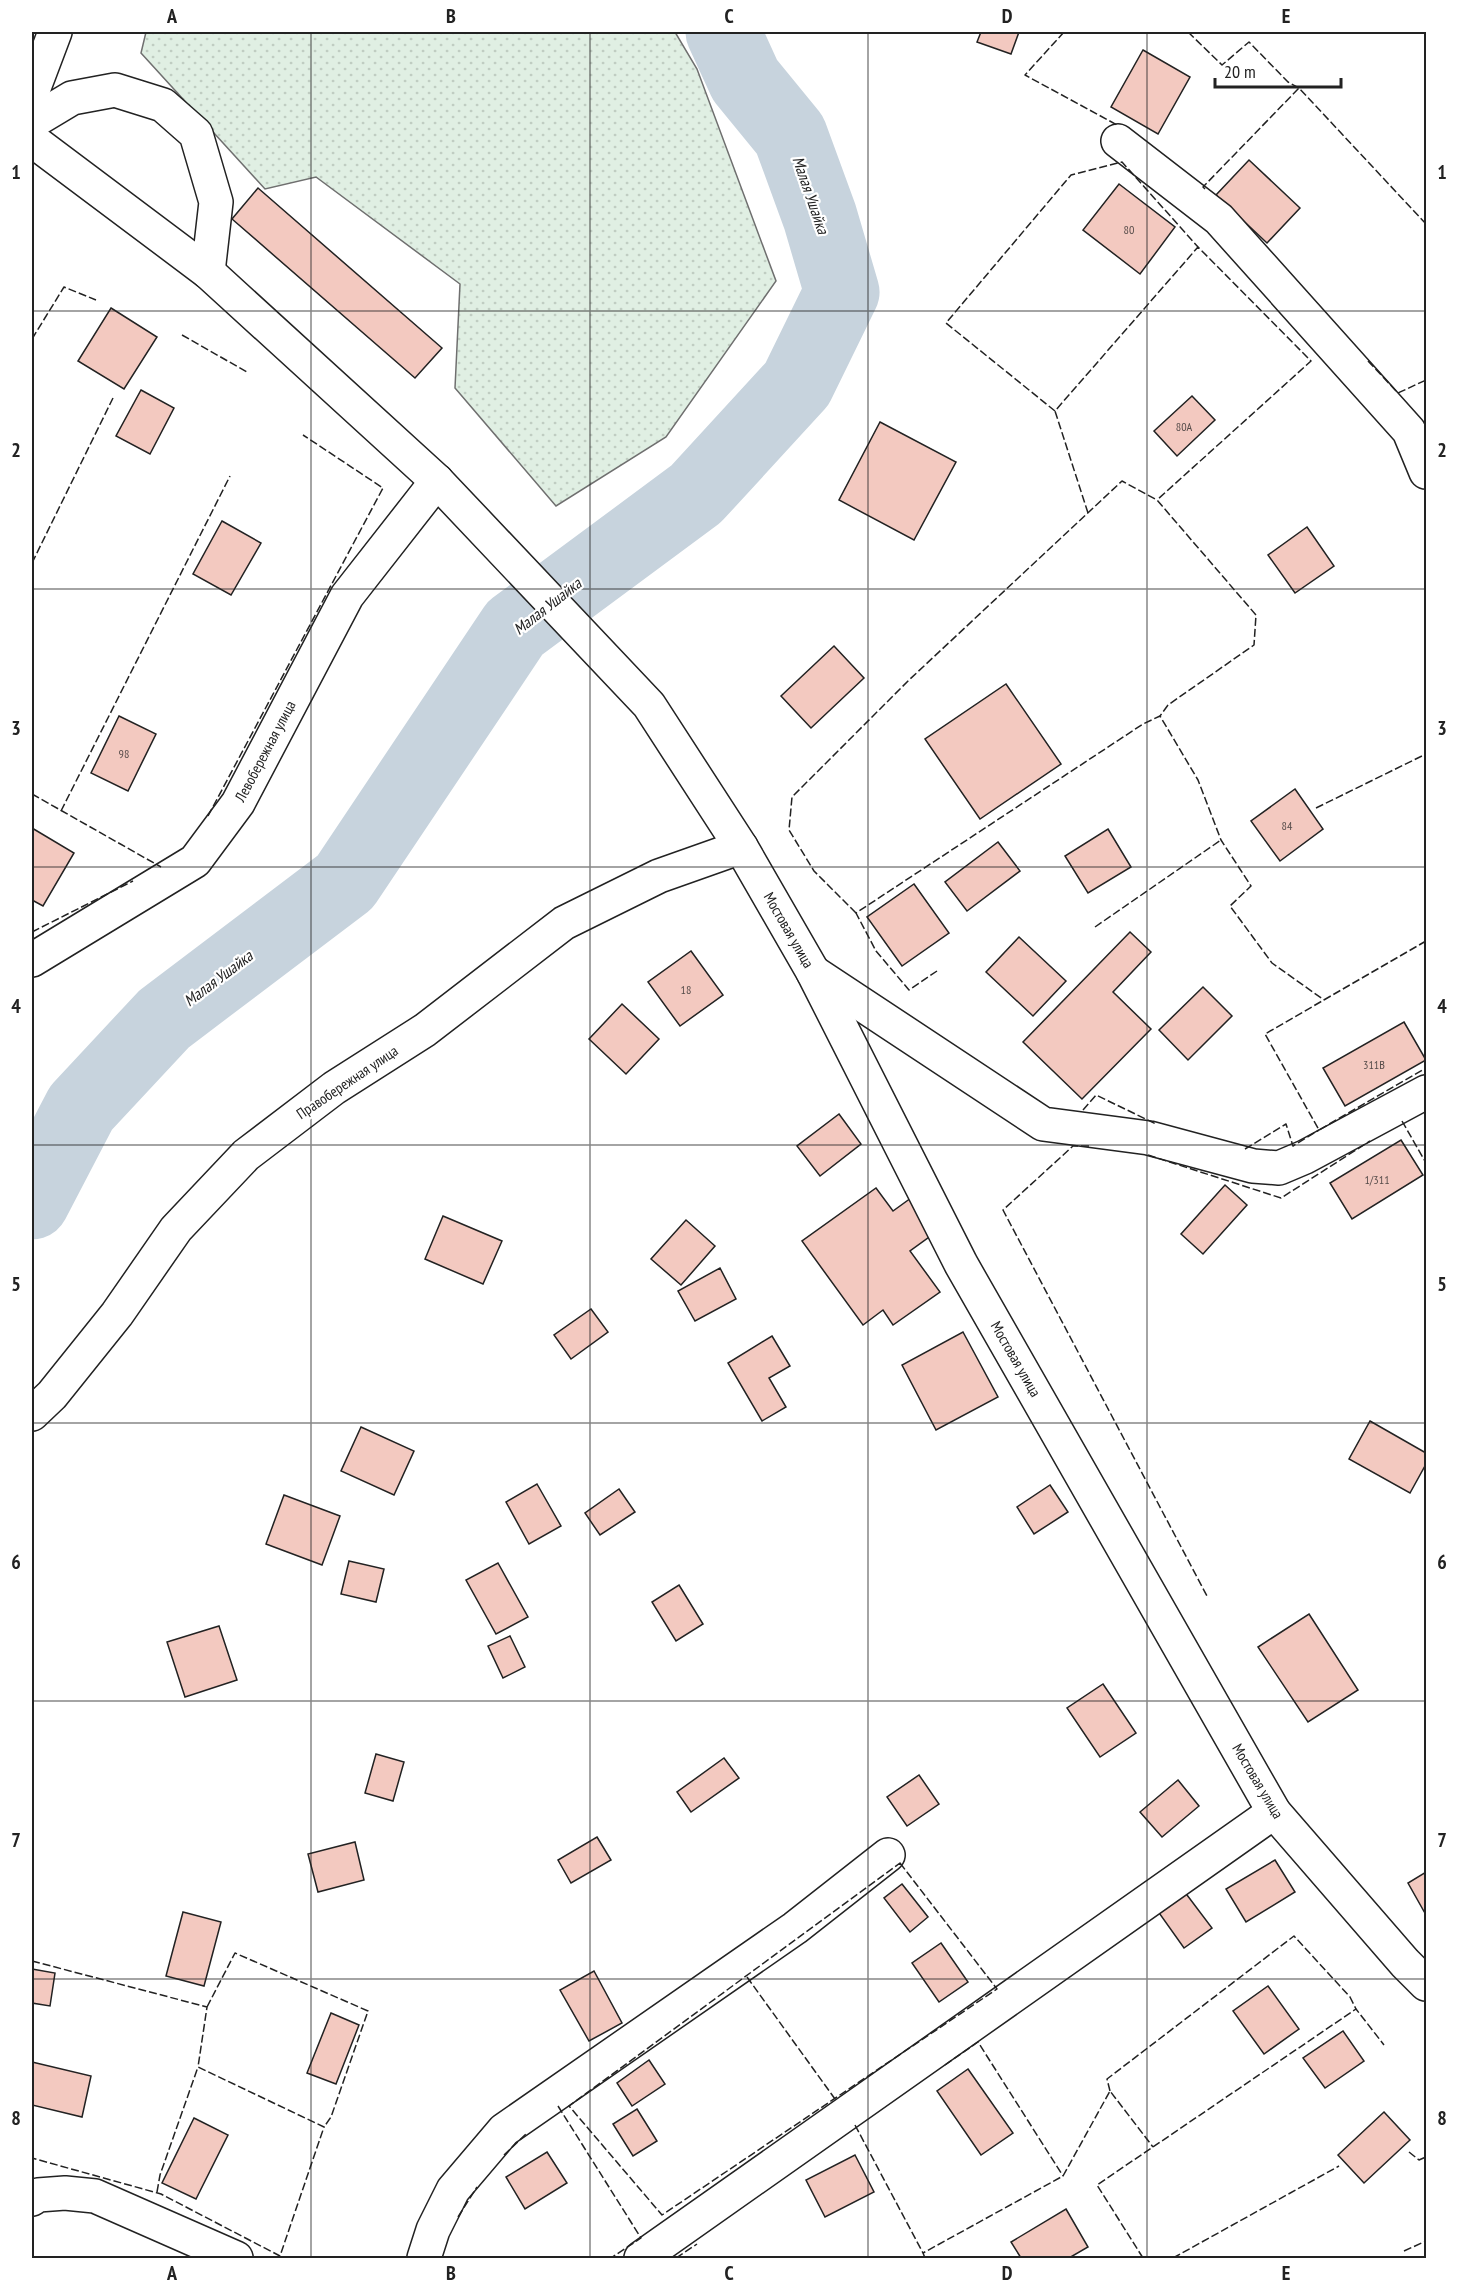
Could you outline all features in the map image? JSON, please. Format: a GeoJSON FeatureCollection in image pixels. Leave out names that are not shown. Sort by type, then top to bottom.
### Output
{"type":"FeatureCollection","features":[{"type":"Feature","properties":{"kind":"street"},"geometry":{"type":"LineString","coordinates":[[32,93],[55,32]]}},
{"type":"Feature","properties":{"kind":"street"},"geometry":{"type":"LineString","coordinates":[[32,122],[72,98],[115,90],[163,105],[196,134],[216,202],[208,272]]}},
{"type":"Feature","properties":{"kind":"street","name":"Мостовая улица"},"geometry":{"type":"LineString","coordinates":[[32,140],[208,272],[437,481],[649,705],[741,847],[813,972],[961,1264],[1274,1812],[1405,1963],[1426,1984]]}},
{"type":"Feature","properties":{"kind":"street"},"geometry":{"type":"LineString","coordinates":[[1118,141],[1219,219],[1409,431],[1426,472]]}},
{"type":"Feature","properties":{"kind":"street","name":"Левобережная улица"},"geometry":{"type":"LineString","coordinates":[[32,960],[195,861],[238,802],[347,596],[437,481]]}},
{"type":"Feature","properties":{"kind":"street","name":"Правобережная улица"},"geometry":{"type":"LineString","coordinates":[[32,1414],[52,1395],[117,1314],[176,1229],[246,1155],[334,1088],[425,1030],[564,922],[659,876],[741,847]]}},
{"type":"Feature","properties":{"kind":"street"},"geometry":{"type":"LineString","coordinates":[[813,972],[1043,1124],[1149,1138],[1253,1166],[1279,1168],[1305,1157],[1426,1092]]}},
{"type":"Feature","properties":{"kind":"street"},"geometry":{"type":"LineString","coordinates":[[641,2259],[1274,1812]]}},
{"type":"Feature","properties":{"kind":"street"},"geometry":{"type":"LineString","coordinates":[[424,2259],[433,2230],[453,2190],[504,2130],[795,1928],[888,1855]]}},
{"type":"Feature","properties":{"kind":"street"},"geometry":{"type":"LineString","coordinates":[[32,2199],[38,2195],[65,2193],[95,2196],[236,2259]]}},
{"type":"Feature","properties":{"kind":"green space"},"geometry":{"type":"Polygon","coordinates":[[[146,32],[675,32],[697,69],[776,281],[666,437],[556,506],[455,388],[460,284],[316,177],[265,189],[141,53],[146,32]]]}},
{"type":"Feature","properties":{"kind":"building"},"geometry":{"type":"Polygon","coordinates":[[[981,32],[1019,32],[1011,54],[977,42],[981,32]]]}},
{"type":"Feature","properties":{"kind":"building"},"geometry":{"type":"Polygon","coordinates":[[[1143,50],[1190,77],[1158,134],[1111,107],[1143,50]]]}},
{"type":"Feature","properties":{"kind":"building"},"geometry":{"type":"Polygon","coordinates":[[[1249,160],[1300,208],[1267,243],[1216,195],[1249,160]]]}},
{"type":"Feature","properties":{"kind":"building"},"geometry":{"type":"Polygon","coordinates":[[[1119,184],[1175,227],[1140,274],[1083,230],[1119,184]]]}},
{"type":"Feature","properties":{"kind":"building"},"geometry":{"type":"Polygon","coordinates":[[[258,188],[442,348],[415,378],[232,219],[258,188]]]}},
{"type":"Feature","properties":{"kind":"building"},"geometry":{"type":"Polygon","coordinates":[[[111,308],[157,337],[124,389],[78,361],[111,308]]]}},
{"type":"Feature","properties":{"kind":"building"},"geometry":{"type":"Polygon","coordinates":[[[141,390],[174,408],[150,454],[116,436],[141,390]]]}},
{"type":"Feature","properties":{"kind":"building"},"geometry":{"type":"Polygon","coordinates":[[[1192,396],[1215,420],[1177,456],[1154,431],[1192,396]]]}},
{"type":"Feature","properties":{"kind":"building"},"geometry":{"type":"Polygon","coordinates":[[[880,422],[956,462],[914,540],[839,500],[880,422]]]}},
{"type":"Feature","properties":{"kind":"building"},"geometry":{"type":"Polygon","coordinates":[[[222,521],[261,543],[231,595],[193,574],[222,521]]]}},
{"type":"Feature","properties":{"kind":"building"},"geometry":{"type":"Polygon","coordinates":[[[1307,527],[1334,566],[1295,593],[1268,555],[1307,527]]]}},
{"type":"Feature","properties":{"kind":"building"},"geometry":{"type":"Polygon","coordinates":[[[834,646],[864,678],[811,728],[781,696],[834,646]]]}},
{"type":"Feature","properties":{"kind":"building"},"geometry":{"type":"Polygon","coordinates":[[[1006,684],[1061,764],[980,819],[925,739],[1006,684]]]}},
{"type":"Feature","properties":{"kind":"building"},"geometry":{"type":"Polygon","coordinates":[[[119,716],[156,734],[128,791],[91,773],[119,716]]]}},
{"type":"Feature","properties":{"kind":"building"},"geometry":{"type":"Polygon","coordinates":[[[1295,789],[1323,829],[1280,861],[1251,821],[1295,789]]]}},
{"type":"Feature","properties":{"kind":"building"},"geometry":{"type":"Polygon","coordinates":[[[32,828],[74,853],[43,906],[32,900],[32,828]]]}},
{"type":"Feature","properties":{"kind":"building"},"geometry":{"type":"Polygon","coordinates":[[[1108,829],[1131,867],[1088,893],[1065,856],[1108,829]]]}},
{"type":"Feature","properties":{"kind":"building"},"geometry":{"type":"Polygon","coordinates":[[[998,842],[1020,871],[967,911],[945,882],[998,842]]]}},
{"type":"Feature","properties":{"kind":"building"},"geometry":{"type":"Polygon","coordinates":[[[914,884],[949,933],[902,966],[867,917],[914,884]]]}},
{"type":"Feature","properties":{"kind":"building"},"geometry":{"type":"Polygon","coordinates":[[[1130,932],[1151,952],[1113,992],[1151,1029],[1082,1099],[1023,1042],[1130,932]]]}},
{"type":"Feature","properties":{"kind":"building"},"geometry":{"type":"Polygon","coordinates":[[[1019,937],[1066,981],[1033,1016],[986,972],[1019,937]]]}},
{"type":"Feature","properties":{"kind":"building"},"geometry":{"type":"Polygon","coordinates":[[[691,951],[723,995],[680,1026],[648,982],[691,951]]]}},
{"type":"Feature","properties":{"kind":"building"},"geometry":{"type":"Polygon","coordinates":[[[1203,987],[1232,1016],[1188,1060],[1159,1030],[1203,987]]]}},
{"type":"Feature","properties":{"kind":"building"},"geometry":{"type":"Polygon","coordinates":[[[622,1004],[659,1039],[626,1074],[589,1039],[622,1004]]]}},
{"type":"Feature","properties":{"kind":"building"},"geometry":{"type":"Polygon","coordinates":[[[1404,1022],[1426,1060],[1345,1106],[1323,1068],[1404,1022]]]}},
{"type":"Feature","properties":{"kind":"building"},"geometry":{"type":"Polygon","coordinates":[[[839,1114],[861,1144],[820,1176],[797,1146],[839,1114]]]}},
{"type":"Feature","properties":{"kind":"building"},"geometry":{"type":"Polygon","coordinates":[[[1401,1140],[1423,1175],[1352,1219],[1330,1183],[1401,1140]]]}},
{"type":"Feature","properties":{"kind":"building"},"geometry":{"type":"Polygon","coordinates":[[[1225,1185],[1247,1205],[1203,1254],[1181,1234],[1225,1185]]]}},
{"type":"Feature","properties":{"kind":"building"},"geometry":{"type":"Polygon","coordinates":[[[876,1188],[893,1211],[911,1198],[936,1232],[910,1251],[940,1292],[893,1325],[883,1310],[863,1325],[802,1241],[876,1188]]]}},
{"type":"Feature","properties":{"kind":"building"},"geometry":{"type":"Polygon","coordinates":[[[443,1216],[502,1241],[483,1284],[425,1259],[443,1216]]]}},
{"type":"Feature","properties":{"kind":"building"},"geometry":{"type":"Polygon","coordinates":[[[686,1220],[715,1246],[681,1285],[651,1259],[686,1220]]]}},
{"type":"Feature","properties":{"kind":"building"},"geometry":{"type":"Polygon","coordinates":[[[720,1268],[736,1299],[695,1321],[678,1291],[720,1268]]]}},
{"type":"Feature","properties":{"kind":"building"},"geometry":{"type":"Polygon","coordinates":[[[591,1309],[608,1332],[571,1359],[554,1335],[591,1309]]]}},
{"type":"Feature","properties":{"kind":"building"},"geometry":{"type":"Polygon","coordinates":[[[963,1332],[998,1397],[936,1430],[902,1365],[963,1332]]]}},
{"type":"Feature","properties":{"kind":"building"},"geometry":{"type":"Polygon","coordinates":[[[772,1336],[790,1366],[769,1378],[786,1407],[762,1421],[728,1363],[772,1336]]]}},
{"type":"Feature","properties":{"kind":"building"},"geometry":{"type":"Polygon","coordinates":[[[1370,1421],[1426,1453],[1426,1464],[1410,1493],[1349,1459],[1370,1421]]]}},
{"type":"Feature","properties":{"kind":"building"},"geometry":{"type":"Polygon","coordinates":[[[361,1427],[414,1451],[394,1495],[341,1471],[361,1427]]]}},
{"type":"Feature","properties":{"kind":"building"},"geometry":{"type":"Polygon","coordinates":[[[537,1484],[561,1526],[529,1544],[506,1502],[537,1484]]]}},
{"type":"Feature","properties":{"kind":"building"},"geometry":{"type":"Polygon","coordinates":[[[1050,1485],[1068,1512],[1034,1534],[1017,1507],[1050,1485]]]}},
{"type":"Feature","properties":{"kind":"building"},"geometry":{"type":"Polygon","coordinates":[[[619,1489],[635,1512],[600,1535],[585,1513],[619,1489]]]}},
{"type":"Feature","properties":{"kind":"building"},"geometry":{"type":"Polygon","coordinates":[[[284,1495],[340,1516],[322,1565],[266,1544],[284,1495]]]}},
{"type":"Feature","properties":{"kind":"building"},"geometry":{"type":"Polygon","coordinates":[[[349,1561],[384,1569],[376,1602],[341,1594],[349,1561]]]}},
{"type":"Feature","properties":{"kind":"building"},"geometry":{"type":"Polygon","coordinates":[[[498,1563],[528,1617],[496,1634],[466,1580],[498,1563]]]}},
{"type":"Feature","properties":{"kind":"building"},"geometry":{"type":"Polygon","coordinates":[[[679,1585],[703,1624],[676,1641],[652,1602],[679,1585]]]}},
{"type":"Feature","properties":{"kind":"building"},"geometry":{"type":"Polygon","coordinates":[[[1309,1614],[1358,1690],[1308,1722],[1258,1647],[1309,1614]]]}},
{"type":"Feature","properties":{"kind":"building"},"geometry":{"type":"Polygon","coordinates":[[[219,1626],[237,1680],[185,1697],[167,1642],[219,1626]]]}},
{"type":"Feature","properties":{"kind":"building"},"geometry":{"type":"Polygon","coordinates":[[[510,1636],[525,1667],[503,1678],[488,1646],[510,1636]]]}},
{"type":"Feature","properties":{"kind":"building"},"geometry":{"type":"Polygon","coordinates":[[[1103,1684],[1136,1733],[1100,1757],[1067,1708],[1103,1684]]]}},
{"type":"Feature","properties":{"kind":"building"},"geometry":{"type":"Polygon","coordinates":[[[376,1754],[404,1762],[393,1801],[365,1793],[376,1754]]]}},
{"type":"Feature","properties":{"kind":"building"},"geometry":{"type":"Polygon","coordinates":[[[724,1758],[739,1778],[691,1812],[677,1792],[724,1758]]]}},
{"type":"Feature","properties":{"kind":"building"},"geometry":{"type":"Polygon","coordinates":[[[919,1775],[939,1804],[907,1826],[887,1797],[919,1775]]]}},
{"type":"Feature","properties":{"kind":"building"},"geometry":{"type":"Polygon","coordinates":[[[1178,1780],[1199,1806],[1162,1837],[1140,1812],[1178,1780]]]}},
{"type":"Feature","properties":{"kind":"building"},"geometry":{"type":"Polygon","coordinates":[[[597,1837],[611,1860],[571,1883],[558,1860],[597,1837]]]}},
{"type":"Feature","properties":{"kind":"building"},"geometry":{"type":"Polygon","coordinates":[[[355,1842],[364,1880],[318,1892],[308,1854],[355,1842]]]}},
{"type":"Feature","properties":{"kind":"building"},"geometry":{"type":"Polygon","coordinates":[[[1275,1860],[1295,1892],[1246,1922],[1226,1889],[1275,1860]]]}},
{"type":"Feature","properties":{"kind":"building"},"geometry":{"type":"Polygon","coordinates":[[[1426,1872],[1426,1915],[1408,1883],[1426,1872]]]}},
{"type":"Feature","properties":{"kind":"building"},"geometry":{"type":"Polygon","coordinates":[[[902,1884],[928,1917],[910,1932],[884,1898],[902,1884]]]}},
{"type":"Feature","properties":{"kind":"building"},"geometry":{"type":"Polygon","coordinates":[[[1184,1891],[1212,1928],[1184,1948],[1157,1910],[1184,1891]]]}},
{"type":"Feature","properties":{"kind":"building"},"geometry":{"type":"Polygon","coordinates":[[[183,1912],[221,1922],[204,1986],[166,1976],[183,1912]]]}},
{"type":"Feature","properties":{"kind":"building"},"geometry":{"type":"Polygon","coordinates":[[[941,1943],[968,1982],[939,2002],[912,1963],[941,1943]]]}},
{"type":"Feature","properties":{"kind":"building"},"geometry":{"type":"Polygon","coordinates":[[[32,1969],[55,1973],[50,2006],[32,2003],[32,1969]]]}},
{"type":"Feature","properties":{"kind":"building"},"geometry":{"type":"Polygon","coordinates":[[[594,1971],[622,2023],[589,2041],[560,1990],[594,1971]]]}},
{"type":"Feature","properties":{"kind":"building"},"geometry":{"type":"Polygon","coordinates":[[[1268,1986],[1299,2029],[1264,2054],[1233,2011],[1268,1986]]]}},
{"type":"Feature","properties":{"kind":"building"},"geometry":{"type":"Polygon","coordinates":[[[331,2013],[359,2025],[336,2084],[307,2073],[331,2013]]]}},
{"type":"Feature","properties":{"kind":"building"},"geometry":{"type":"Polygon","coordinates":[[[1343,2031],[1364,2061],[1325,2088],[1303,2058],[1343,2031]]]}},
{"type":"Feature","properties":{"kind":"building"},"geometry":{"type":"Polygon","coordinates":[[[649,2060],[665,2084],[632,2106],[617,2083],[649,2060]]]}},
{"type":"Feature","properties":{"kind":"building"},"geometry":{"type":"Polygon","coordinates":[[[32,2062],[91,2076],[82,2117],[32,2105],[32,2062]]]}},
{"type":"Feature","properties":{"kind":"building"},"geometry":{"type":"Polygon","coordinates":[[[968,2069],[1013,2133],[981,2155],[937,2091],[968,2069]]]}},
{"type":"Feature","properties":{"kind":"building"},"geometry":{"type":"Polygon","coordinates":[[[637,2109],[657,2141],[633,2156],[613,2124],[637,2109]]]}},
{"type":"Feature","properties":{"kind":"building"},"geometry":{"type":"Polygon","coordinates":[[[1384,2112],[1410,2140],[1364,2183],[1338,2155],[1384,2112]]]}},
{"type":"Feature","properties":{"kind":"building"},"geometry":{"type":"Polygon","coordinates":[[[194,2118],[228,2135],[196,2199],[162,2183],[194,2118]]]}},
{"type":"Feature","properties":{"kind":"building"},"geometry":{"type":"Polygon","coordinates":[[[547,2152],[567,2183],[525,2209],[506,2177],[547,2152]]]}},
{"type":"Feature","properties":{"kind":"building"},"geometry":{"type":"Polygon","coordinates":[[[855,2155],[874,2192],[825,2217],[806,2180],[855,2155]]]}},
{"type":"Feature","properties":{"kind":"building"},"geometry":{"type":"Polygon","coordinates":[[[1066,2209],[1088,2247],[1069,2258],[1021,2258],[1011,2242],[1066,2209]]]}},
{"type":"Feature","properties":{"kind":"waterway","name":"Малая Ушайка"},"geometry":{"type":"LineString","coordinates":[[32,1202],[81,1108],[164,1019],[345,882],[515,628],[696,494],[797,384],[842,292],[820,217],[790,135],[745,80],[723,32]]}},
{"type":"Feature","properties":{"kind":"fence"},"geometry":{"type":"LineString","coordinates":[[1064,32],[1025,75],[1119,126]]}},
{"type":"Feature","properties":{"kind":"fence"},"geometry":{"type":"LineString","coordinates":[[1188,32],[1222,65],[1249,42],[1288,82],[1299,88]]}},
{"type":"Feature","properties":{"kind":"fence"},"geometry":{"type":"LineString","coordinates":[[1205,189],[1203,187],[1299,88],[1426,224]]}},
{"type":"Feature","properties":{"kind":"fence"},"geometry":{"type":"LineString","coordinates":[[1055,411],[946,323],[1071,175],[1122,162],[1198,247]]}},
{"type":"Feature","properties":{"kind":"fence"},"geometry":{"type":"LineString","coordinates":[[1088,513],[1055,411],[1198,247],[1311,361],[1157,500]]}},
{"type":"Feature","properties":{"kind":"fence"},"geometry":{"type":"LineString","coordinates":[[32,339],[64,287],[96,300]]}},
{"type":"Feature","properties":{"kind":"fence"},"geometry":{"type":"LineString","coordinates":[[182,335],[247,372]]}},
{"type":"Feature","properties":{"kind":"fence"},"geometry":{"type":"LineString","coordinates":[[1368,361],[1398,393],[1426,380]]}},
{"type":"Feature","properties":{"kind":"fence"},"geometry":{"type":"LineString","coordinates":[[32,563],[113,398]]}},
{"type":"Feature","properties":{"kind":"fence"},"geometry":{"type":"LineString","coordinates":[[208,816],[383,488],[303,435]]}},
{"type":"Feature","properties":{"kind":"fence"},"geometry":{"type":"LineString","coordinates":[[61,811],[230,476]]}},
{"type":"Feature","properties":{"kind":"fence"},"geometry":{"type":"LineString","coordinates":[[856,913],[814,871],[789,830],[792,797],[909,680],[1122,481],[1157,500],[1256,615],[1254,645],[1168,705],[1160,716]]}},
{"type":"Feature","properties":{"kind":"fence"},"geometry":{"type":"LineString","coordinates":[[937,971],[909,990],[876,951],[856,913],[1143,724],[1160,716],[1198,780],[1221,840],[1251,886],[1230,906],[1272,963],[1324,1000]]}},
{"type":"Feature","properties":{"kind":"fence"},"geometry":{"type":"LineString","coordinates":[[1316,808],[1426,754]]}},
{"type":"Feature","properties":{"kind":"fence"},"geometry":{"type":"LineString","coordinates":[[32,794],[161,867]]}},
{"type":"Feature","properties":{"kind":"fence"},"geometry":{"type":"LineString","coordinates":[[1095,927],[1221,840]]}},
{"type":"Feature","properties":{"kind":"fence"},"geometry":{"type":"LineString","coordinates":[[32,932],[133,881]]}},
{"type":"Feature","properties":{"kind":"fence"},"geometry":{"type":"LineString","coordinates":[[1426,941],[1265,1034],[1319,1130],[1426,1068]]}},
{"type":"Feature","properties":{"kind":"fence"},"geometry":{"type":"LineString","coordinates":[[1083,1110],[1096,1095],[1156,1124]]}},
{"type":"Feature","properties":{"kind":"fence"},"geometry":{"type":"LineString","coordinates":[[1402,1121],[1426,1163]]}},
{"type":"Feature","properties":{"kind":"fence"},"geometry":{"type":"LineString","coordinates":[[1245,1149],[1286,1124],[1293,1146],[1319,1130]]}},
{"type":"Feature","properties":{"kind":"fence"},"geometry":{"type":"LineString","coordinates":[[1148,1155],[1281,1198],[1370,1141]]}},
{"type":"Feature","properties":{"kind":"fence"},"geometry":{"type":"LineString","coordinates":[[1089,1146],[1073,1146],[1003,1210],[1207,1596]]}},
{"type":"Feature","properties":{"kind":"fence"},"geometry":{"type":"LineString","coordinates":[[900,1863],[997,1989],[662,2215],[569,2106],[900,1863]]}},
{"type":"Feature","properties":{"kind":"fence"},"geometry":{"type":"LineString","coordinates":[[1110,2091],[1107,2079],[1294,1936],[1350,1997],[1356,2009]]}},
{"type":"Feature","properties":{"kind":"fence"},"geometry":{"type":"LineString","coordinates":[[207,2007],[235,1953],[368,2011],[331,2117],[324,2127]]}},
{"type":"Feature","properties":{"kind":"fence"},"geometry":{"type":"LineString","coordinates":[[32,1961],[207,2007],[198,2067],[324,2127],[280,2256],[161,2194],[32,2158]]}},
{"type":"Feature","properties":{"kind":"fence"},"geometry":{"type":"LineString","coordinates":[[747,1977],[835,2099]]}},
{"type":"Feature","properties":{"kind":"fence"},"geometry":{"type":"LineString","coordinates":[[1143,2258],[1097,2185],[1356,2009],[1384,2045]]}},
{"type":"Feature","properties":{"kind":"fence"},"geometry":{"type":"LineString","coordinates":[[945,2065],[978,2042],[1063,2176]]}},
{"type":"Feature","properties":{"kind":"fence"},"geometry":{"type":"LineString","coordinates":[[157,2192],[160,2175],[198,2067]]}},
{"type":"Feature","properties":{"kind":"fence"},"geometry":{"type":"LineString","coordinates":[[925,2258],[923,2253],[1063,2176],[1110,2091],[1153,2147]]}},
{"type":"Feature","properties":{"kind":"fence"},"geometry":{"type":"LineString","coordinates":[[558,2106],[641,2238],[611,2258]]}},
{"type":"Feature","properties":{"kind":"fence"},"geometry":{"type":"LineString","coordinates":[[855,2125],[923,2253]]}},
{"type":"Feature","properties":{"kind":"fence"},"geometry":{"type":"LineString","coordinates":[[504,2155],[526,2134]]}},
{"type":"Feature","properties":{"kind":"fence"},"geometry":{"type":"LineString","coordinates":[[1409,2152],[1419,2160],[1426,2157]]}},
{"type":"Feature","properties":{"kind":"fence"},"geometry":{"type":"LineString","coordinates":[[1173,2258],[1339,2166]]}},
{"type":"Feature","properties":{"kind":"fence"},"geometry":{"type":"LineString","coordinates":[[458,2217],[477,2187]]}},
{"type":"Feature","properties":{"kind":"fence"},"geometry":{"type":"LineString","coordinates":[[1404,2251],[1426,2241]]}},
{"type":"Feature","properties":{"kind":"fence"},"geometry":{"type":"LineString","coordinates":[[676,2258],[697,2244]]}}]}
